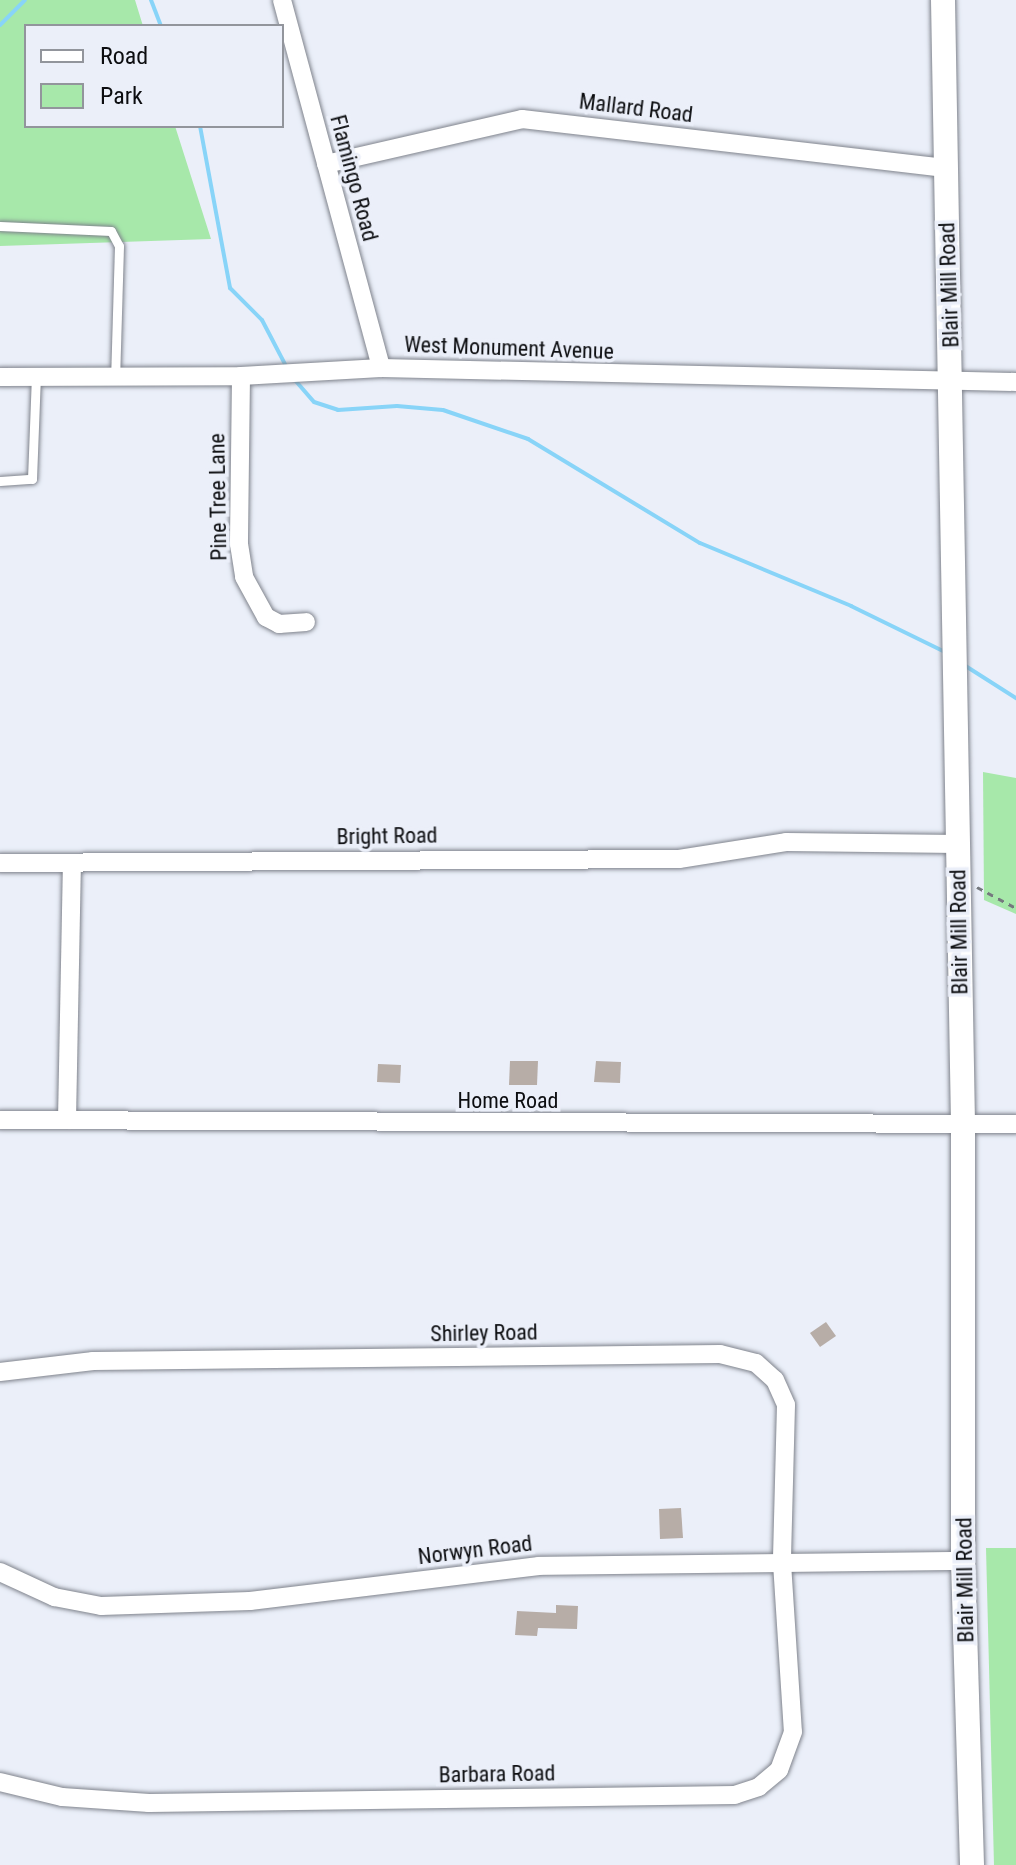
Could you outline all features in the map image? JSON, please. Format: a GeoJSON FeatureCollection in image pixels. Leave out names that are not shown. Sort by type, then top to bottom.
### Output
{"type":"FeatureCollection","features":[{"type":"Feature","properties":{"kind":"main road","name":"Blair Mill Road"},"geometry":{"type":"LineString","coordinates":[[943,0],[953,384],[963,1123],[963,1561],[972,1865]]}},
{"type":"Feature","properties":{"kind":"street","name":"Flamingo Road"},"geometry":{"type":"LineString","coordinates":[[282,0],[381,368]]}},
{"type":"Feature","properties":{"kind":"street","name":"Mallard Road"},"geometry":{"type":"LineString","coordinates":[[326,164],[522,119],[945,168]]}},
{"type":"Feature","properties":{"kind":"street","name":"West Monument Avenue"},"geometry":{"type":"LineString","coordinates":[[0,377],[241,376],[381,368],[953,384],[1016,382]]}},
{"type":"Feature","properties":{"kind":"street","name":"Pine Tree Lane"},"geometry":{"type":"LineString","coordinates":[[241,376],[239,544],[244,577],[266,617],[279,624],[306,622]]}},
{"type":"Feature","properties":{"kind":"street","name":"Bright Road"},"geometry":{"type":"LineString","coordinates":[[0,863],[679,859],[786,842],[958,844]]}},
{"type":"Feature","properties":{"kind":"street"},"geometry":{"type":"LineString","coordinates":[[67,1120],[72,864]]}},
{"type":"Feature","properties":{"kind":"street","name":"Home Road"},"geometry":{"type":"LineString","coordinates":[[0,1120],[1016,1124]]}},
{"type":"Feature","properties":{"kind":"street","name":"Shirley Road"},"geometry":{"type":"LineString","coordinates":[[0,1372],[93,1361],[744,1357],[766,1370],[786,1405],[782,1563]]}},
{"type":"Feature","properties":{"kind":"street","name":"Norwyn Road"},"geometry":{"type":"LineString","coordinates":[[0,1572],[54,1597],[101,1606],[250,1601],[539,1566],[963,1561]]}},
{"type":"Feature","properties":{"kind":"street","name":"Barbara Road"},"geometry":{"type":"LineString","coordinates":[[1,1787],[62,1797],[149,1803],[748,1792],[779,1770],[791,1746],[782,1563]]}},
{"type":"Feature","properties":{"kind":"lane"},"geometry":{"type":"LineString","coordinates":[[0,226],[111,231],[119,246],[115,377]]}},
{"type":"Feature","properties":{"kind":"lane"},"geometry":{"type":"LineString","coordinates":[[0,481],[32,479],[36,377]]}},
{"type":"Feature","properties":{"kind":"path"},"geometry":{"type":"LineString","coordinates":[[958,876],[1016,908]]}},
{"type":"Feature","properties":{"kind":"green space"},"geometry":{"type":"Polygon","coordinates":[[[0,0],[135,0],[142,24],[24,24],[24,128],[176,128],[211,239],[0,246],[0,0]]]}},
{"type":"Feature","properties":{"kind":"green space"},"geometry":{"type":"Polygon","coordinates":[[[983,772],[1016,778],[1016,914],[984,900],[983,772]]]}},
{"type":"Feature","properties":{"kind":"green space"},"geometry":{"type":"Polygon","coordinates":[[[986,1548],[1016,1548],[1016,1865],[994,1865],[986,1548]]]}},
{"type":"Feature","properties":{"kind":"building"},"geometry":{"type":"Polygon","coordinates":[[[510,1061],[538,1061],[537,1085],[509,1085],[510,1061]]]}},
{"type":"Feature","properties":{"kind":"building"},"geometry":{"type":"Polygon","coordinates":[[[596,1061],[621,1062],[620,1083],[594,1082],[596,1061]]]}},
{"type":"Feature","properties":{"kind":"building"},"geometry":{"type":"Polygon","coordinates":[[[378,1064],[401,1065],[400,1083],[377,1082],[378,1064]]]}},
{"type":"Feature","properties":{"kind":"building"},"geometry":{"type":"Polygon","coordinates":[[[826,1322],[836,1336],[820,1347],[810,1333],[826,1322]]]}},
{"type":"Feature","properties":{"kind":"building"},"geometry":{"type":"Polygon","coordinates":[[[681,1508],[683,1538],[660,1539],[659,1509],[681,1508]]]}},
{"type":"Feature","properties":{"kind":"building"},"geometry":{"type":"Polygon","coordinates":[[[556,1605],[578,1606],[577,1629],[538,1628],[537,1636],[515,1635],[517,1611],[556,1613],[556,1605]]]}},
{"type":"Feature","properties":{"kind":"waterway"},"geometry":{"type":"LineString","coordinates":[[0,25],[25,0]]}},
{"type":"Feature","properties":{"kind":"waterway"},"geometry":{"type":"LineString","coordinates":[[151,0],[160,24]]}},
{"type":"Feature","properties":{"kind":"waterway"},"geometry":{"type":"LineString","coordinates":[[200,128],[230,288],[262,320],[287,368]]}},
{"type":"Feature","properties":{"kind":"waterway"},"geometry":{"type":"LineString","coordinates":[[294,379],[314,402],[338,410],[397,406],[443,410],[528,439],[700,543],[851,606],[947,653]]}},
{"type":"Feature","properties":{"kind":"waterway"},"geometry":{"type":"LineString","coordinates":[[964,665],[1016,698]]}}]}
